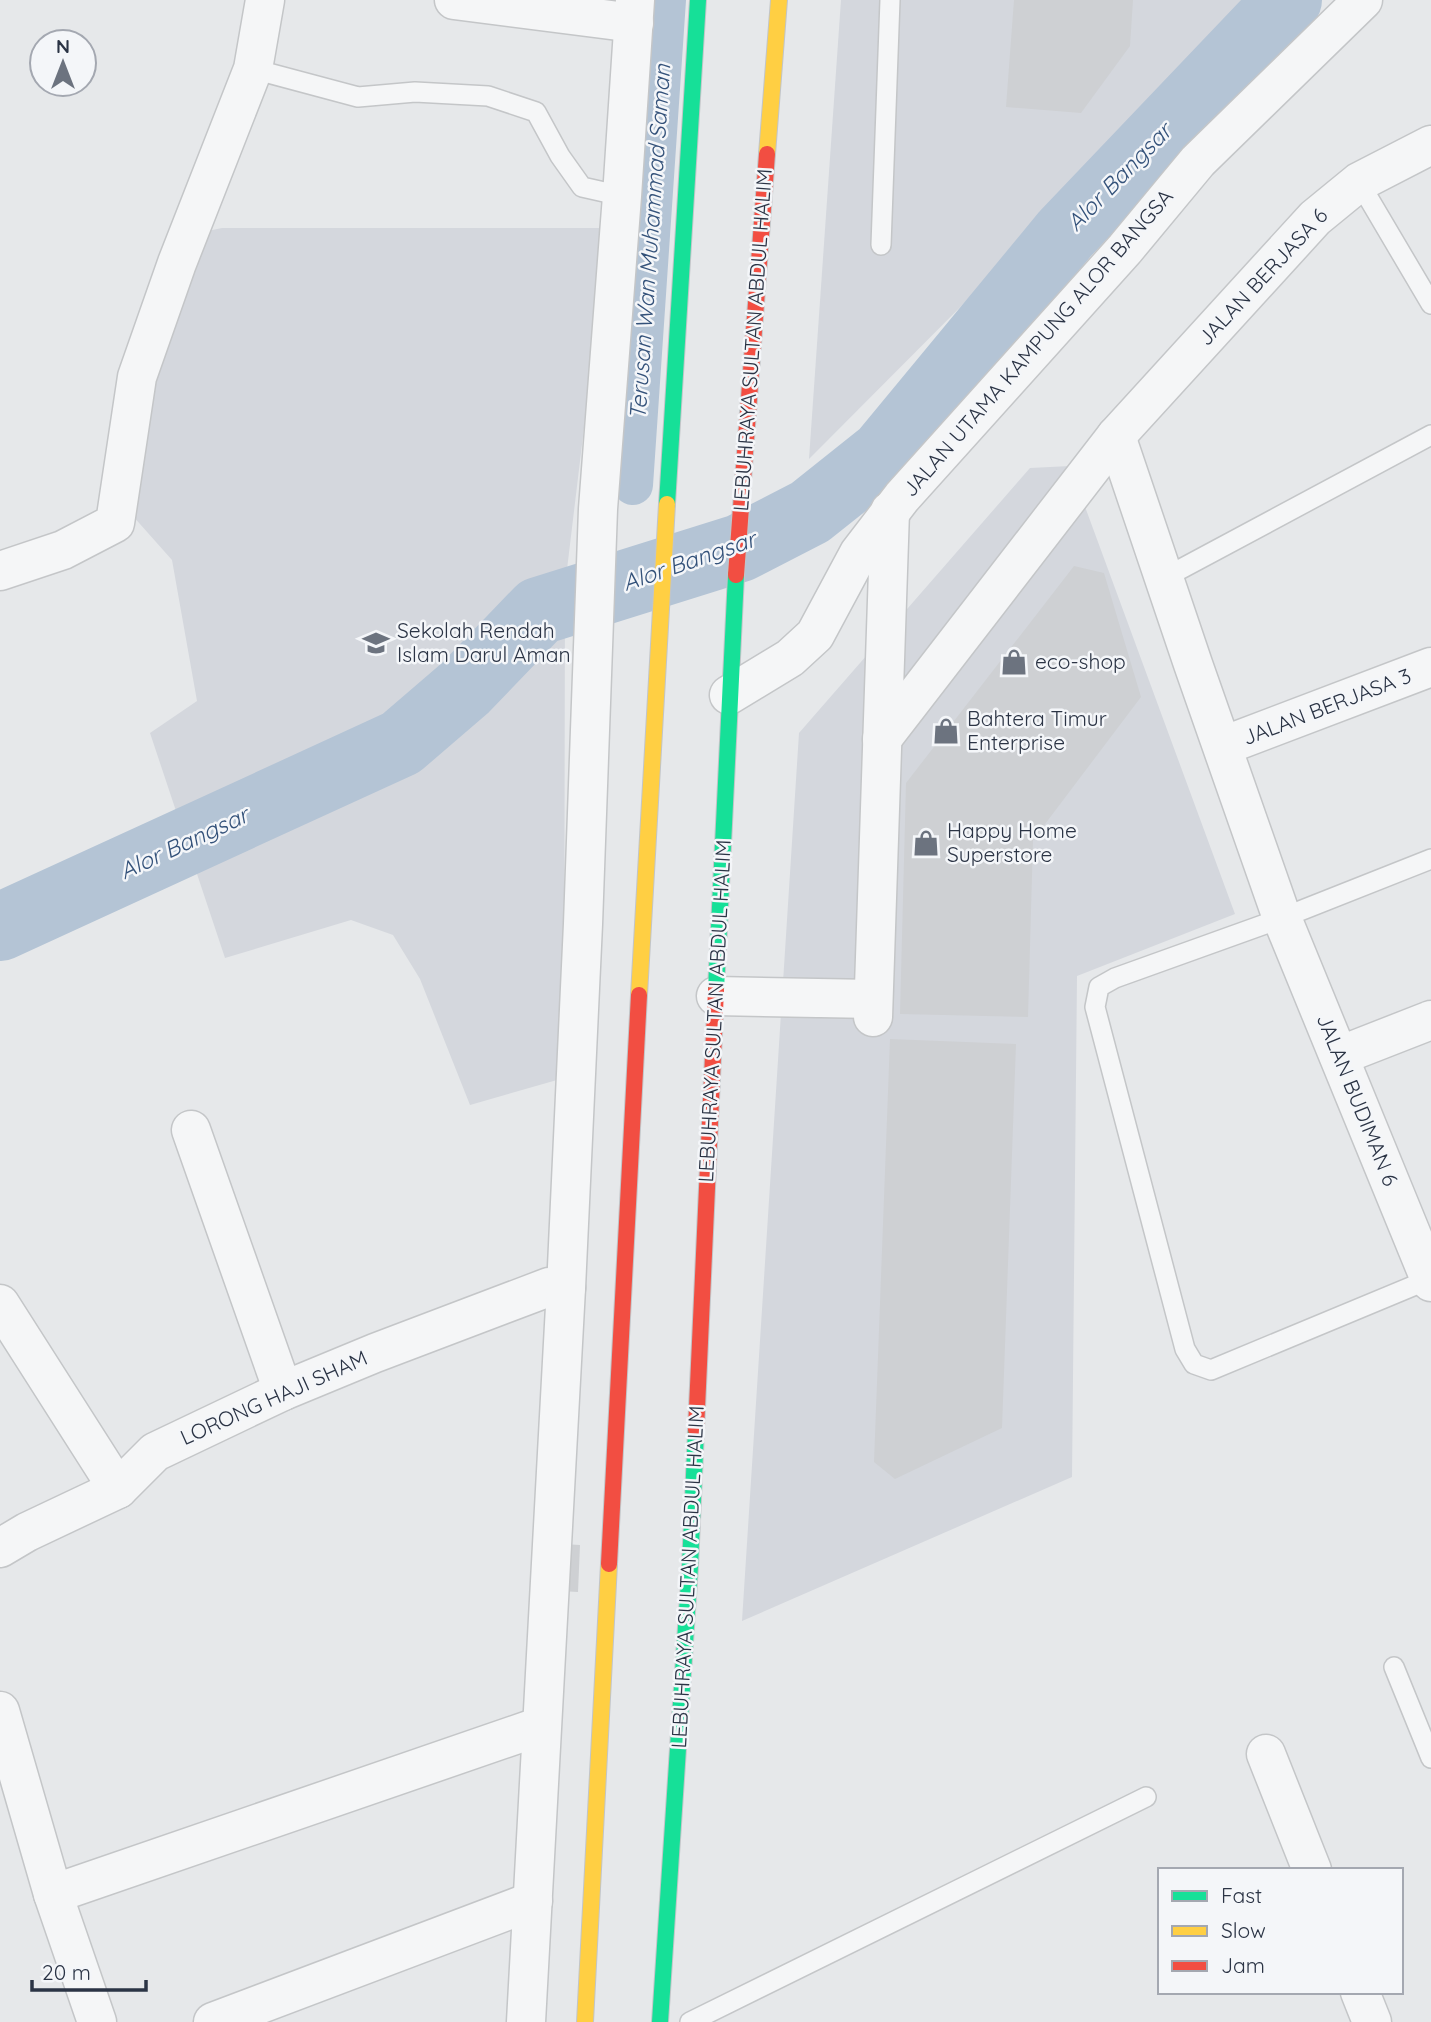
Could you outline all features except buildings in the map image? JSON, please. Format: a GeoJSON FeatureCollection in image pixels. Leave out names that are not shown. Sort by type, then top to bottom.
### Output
{"type":"FeatureCollection","features":[{"type":"Feature","properties":{"kind":"main road"},"geometry":{"type":"LineString","coordinates":[[585,2022],[657,658],[698,0]]}},
{"type":"Feature","properties":{"kind":"main road","name":"LEBUHRAYA SULTAN ABDUL HALIM"},"geometry":{"type":"LineString","coordinates":[[660,2022],[690,1566],[731,657],[746,420],[779,0]]}},
{"type":"Feature","properties":{"kind":"street"},"geometry":{"type":"LineString","coordinates":[[0,570],[63,550],[115,523],[137,377],[177,263],[253,69],[265,0]]}},
{"type":"Feature","properties":{"kind":"street"},"geometry":{"type":"LineString","coordinates":[[454,0],[634,11],[598,509],[566,1288],[527,2022]]}},
{"type":"Feature","properties":{"kind":"street","name":"JALAN UTAMA KAMPUNG ALOR BANGSA"},"geometry":{"type":"LineString","coordinates":[[730,695],[790,658],[815,635],[859,553],[890,511],[1125,249],[1198,161],[1363,0]]}},
{"type":"Feature","properties":{"kind":"street","name":"JALAN BERJASA 6"},"geometry":{"type":"LineString","coordinates":[[882,739],[1116,436],[1315,218],[1359,182],[1431,145]]}},
{"type":"Feature","properties":{"kind":"street","name":"JALAN BUDIMAN 6"},"geometry":{"type":"LineString","coordinates":[[1116,436],[1282,918],[1339,1056],[1420,1225],[1430,1280]]}},
{"type":"Feature","properties":{"kind":"street"},"geometry":{"type":"LineString","coordinates":[[716,996],[873,1008],[890,511]]}},
{"type":"Feature","properties":{"kind":"street","name":"JALAN BERJASA 3"},"geometry":{"type":"LineString","coordinates":[[1223,747],[1431,667]]}},
{"type":"Feature","properties":{"kind":"street"},"geometry":{"type":"LineString","coordinates":[[1339,1056],[1431,1020]]}},
{"type":"Feature","properties":{"kind":"street"},"geometry":{"type":"LineString","coordinates":[[191,1130],[283,1391]]}},
{"type":"Feature","properties":{"kind":"street","name":"LORONG HAJI SHAM"},"geometry":{"type":"LineString","coordinates":[[0,1548],[27,1532],[118,1489],[155,1452],[283,1391],[549,1287],[566,1288]]}},
{"type":"Feature","properties":{"kind":"street"},"geometry":{"type":"LineString","coordinates":[[0,1304],[118,1489]]}},
{"type":"Feature","properties":{"kind":"street"},"geometry":{"type":"LineString","coordinates":[[0,1711],[53,1894],[97,2022]]}},
{"type":"Feature","properties":{"kind":"street"},"geometry":{"type":"LineString","coordinates":[[53,1894],[541,1726]]}},
{"type":"Feature","properties":{"kind":"street"},"geometry":{"type":"LineString","coordinates":[[1266,1754],[1311,1868]]}},
{"type":"Feature","properties":{"kind":"street"},"geometry":{"type":"LineString","coordinates":[[213,2022],[533,1901]]}},
{"type":"Feature","properties":{"kind":"street"},"geometry":{"type":"LineString","coordinates":[[1361,1994],[1372,2022]]}},
{"type":"Feature","properties":{"kind":"lane"},"geometry":{"type":"LineString","coordinates":[[881,245],[890,0]]}},
{"type":"Feature","properties":{"kind":"lane"},"geometry":{"type":"LineString","coordinates":[[253,69],[358,97],[415,92],[488,96],[536,112],[560,156],[582,187],[622,196]]}},
{"type":"Feature","properties":{"kind":"lane"},"geometry":{"type":"LineString","coordinates":[[1359,182],[1431,303]]}},
{"type":"Feature","properties":{"kind":"lane"},"geometry":{"type":"LineString","coordinates":[[1164,578],[1431,435]]}},
{"type":"Feature","properties":{"kind":"lane"},"geometry":{"type":"LineString","coordinates":[[1430,1280],[1211,1370],[1194,1364],[1185,1349],[1095,1007],[1099,987],[1115,978],[1282,918],[1431,859]]}},
{"type":"Feature","properties":{"kind":"lane"},"geometry":{"type":"LineString","coordinates":[[1394,1667],[1431,1758]]}},
{"type":"Feature","properties":{"kind":"lane"},"geometry":{"type":"LineString","coordinates":[[690,2022],[1146,1797]]}},
{"type":"Feature","properties":{"kind":"shaded area"},"geometry":{"type":"Polygon","coordinates":[[[841,0],[1266,0],[809,459],[841,0]]]}},
{"type":"Feature","properties":{"kind":"shaded area","name":"Sekolah Rendah Islam Darul Aman"},"geometry":{"type":"Polygon","coordinates":[[[222,228],[608,228],[565,586],[564,1078],[470,1105],[420,979],[393,935],[351,920],[225,958],[150,733],[197,701],[172,560],[132,515],[160,302],[198,233],[222,228]]]}},
{"type":"Feature","properties":{"kind":"shaded area"},"geometry":{"type":"Polygon","coordinates":[[[1070,466],[1235,914],[1077,976],[1072,1477],[742,1621],[799,733],[1030,468],[1070,466]]]}},
{"type":"Feature","properties":{"kind":"waterway","name":"Terusan Wan Muhammad Saman"},"geometry":{"type":"LineString","coordinates":[[633,485],[666,0]]}},
{"type":"Feature","properties":{"kind":"waterway","name":"Alor Bangsar"},"geometry":{"type":"LineString","coordinates":[[0,927],[401,743],[465,688],[539,611],[740,548],[810,512],[884,453],[1065,234],[1288,0]]}},
{"type":"Feature","properties":{"kind":"traffic: fast"},"geometry":{"type":"LineString","coordinates":[[667,504],[698,0]]}},
{"type":"Feature","properties":{"kind":"traffic: fast"},"geometry":{"type":"LineString","coordinates":[[716,990],[736,575]]}},
{"type":"Feature","properties":{"kind":"traffic: fast"},"geometry":{"type":"LineString","coordinates":[[660,2022],[690,1566],[696,1430]]}},
{"type":"Feature","properties":{"kind":"traffic: slow"},"geometry":{"type":"LineString","coordinates":[[767,154],[779,0]]}},
{"type":"Feature","properties":{"kind":"traffic: slow"},"geometry":{"type":"LineString","coordinates":[[639,995],[667,504]]}},
{"type":"Feature","properties":{"kind":"traffic: slow"},"geometry":{"type":"LineString","coordinates":[[585,2022],[609,1564]]}},
{"type":"Feature","properties":{"kind":"traffic: jam"},"geometry":{"type":"LineString","coordinates":[[736,575],[767,154]]}},
{"type":"Feature","properties":{"kind":"traffic: jam"},"geometry":{"type":"LineString","coordinates":[[696,1430],[716,990]]}},
{"type":"Feature","properties":{"kind":"traffic: jam"},"geometry":{"type":"LineString","coordinates":[[609,1564],[639,995]]}},
{"type":"Feature","properties":{"kind":"place","name":"Sekolah Rendah Islam Darul Aman"},"geometry":{"type":"Point","coordinates":[376,643]}},
{"type":"Feature","properties":{"kind":"place","name":"eco-shop"},"geometry":{"type":"Point","coordinates":[1014,662]}},
{"type":"Feature","properties":{"kind":"place","name":"Bahtera Timur Enterprise"},"geometry":{"type":"Point","coordinates":[946,731]}},
{"type":"Feature","properties":{"kind":"place","name":"Happy Home Superstore"},"geometry":{"type":"Point","coordinates":[926,843]}}]}
